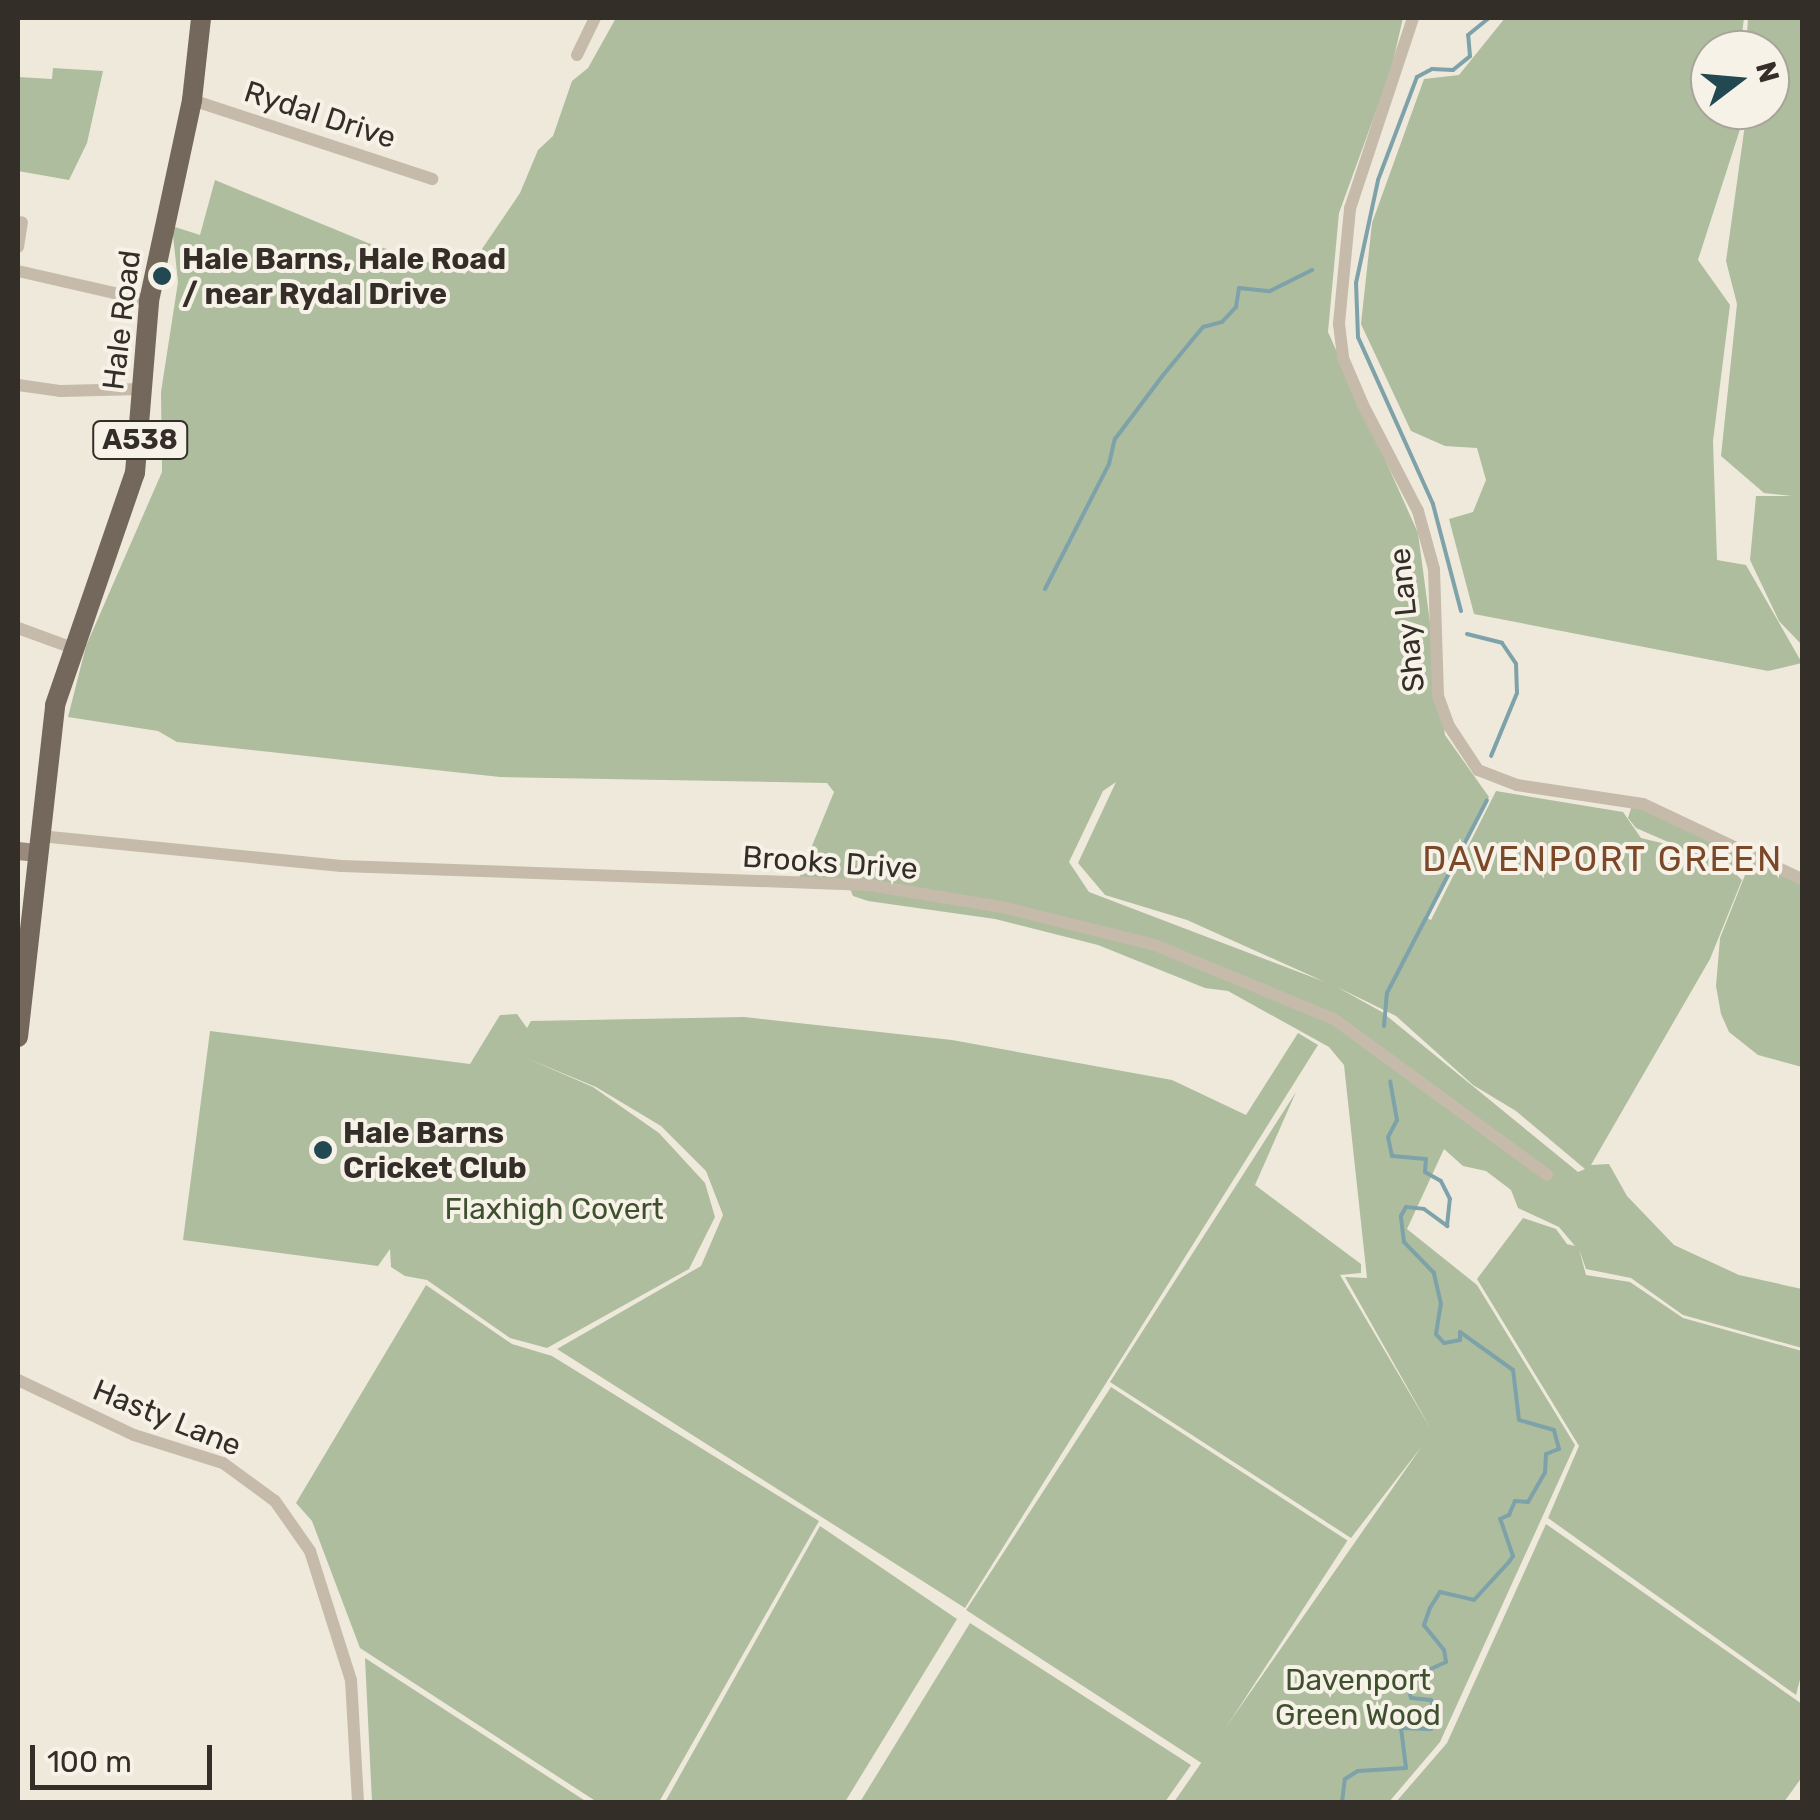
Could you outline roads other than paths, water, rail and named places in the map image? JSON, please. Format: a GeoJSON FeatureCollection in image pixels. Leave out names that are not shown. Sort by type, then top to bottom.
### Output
{"type":"FeatureCollection","features":[{"type":"Feature","properties":{"kind":"main road","name":"Hale Road"},"geometry":{"type":"LineString","coordinates":[[18,1036],[32,847],[56,705],[70,648],[124,516],[142,388],[149,302],[192,100],[201,18]]}},
{"type":"Feature","properties":{"kind":"street"},"geometry":{"type":"LineString","coordinates":[[576,55],[595,18]]}},
{"type":"Feature","properties":{"kind":"street","name":"Shay Lane"},"geometry":{"type":"LineString","coordinates":[[1413,18],[1350,208],[1339,324],[1350,374],[1418,511],[1434,569],[1438,696],[1448,726],[1478,770],[1517,786],[1644,804],[1802,879]]}},
{"type":"Feature","properties":{"kind":"street","name":"Rydal Drive"},"geometry":{"type":"LineString","coordinates":[[192,100],[432,178]]}},
{"type":"Feature","properties":{"kind":"street"},"geometry":{"type":"LineString","coordinates":[[18,247],[22,222]]}},
{"type":"Feature","properties":{"kind":"street"},"geometry":{"type":"LineString","coordinates":[[18,271],[149,302]]}},
{"type":"Feature","properties":{"kind":"street"},"geometry":{"type":"LineString","coordinates":[[18,384],[60,391],[142,388]]}},
{"type":"Feature","properties":{"kind":"street"},"geometry":{"type":"LineString","coordinates":[[18,628],[70,648]]}},
{"type":"Feature","properties":{"kind":"street","name":"Brooks Drive"},"geometry":{"type":"LineString","coordinates":[[32,847],[342,866],[869,885],[1006,908],[1155,944],[1334,1018],[1547,1175]]}},
{"type":"Feature","properties":{"kind":"street","name":"Hasty Lane"},"geometry":{"type":"LineString","coordinates":[[18,1380],[134,1435],[223,1463],[253,1481],[291,1521],[320,1577],[351,1680],[358,1802]]}},
{"type":"Feature","properties":{"kind":"waterway"},"geometry":{"type":"LineString","coordinates":[[1461,611],[1433,504],[1358,337],[1356,283],[1378,180],[1417,77],[1432,69],[1453,70],[1470,56],[1468,35],[1489,18]]}},
{"type":"Feature","properties":{"kind":"waterway"},"geometry":{"type":"LineString","coordinates":[[1045,589],[1109,464],[1115,439],[1203,327],[1222,322],[1236,307],[1239,288],[1270,291],[1312,270]]}},
{"type":"Feature","properties":{"kind":"waterway"},"geometry":{"type":"LineString","coordinates":[[1467,634],[1502,643],[1516,664],[1517,693],[1491,756]]}},
{"type":"Feature","properties":{"kind":"waterway"},"geometry":{"type":"LineString","coordinates":[[1384,1026],[1387,993],[1487,800]]}},
{"type":"Feature","properties":{"kind":"waterway"},"geometry":{"type":"LineString","coordinates":[[1342,1802],[1345,1779],[1358,1771],[1406,1768],[1401,1728],[1431,1729],[1436,1713],[1431,1700],[1411,1698],[1406,1680],[1446,1662],[1444,1650],[1424,1625],[1430,1608],[1440,1592],[1474,1600],[1509,1562],[1513,1556],[1500,1519],[1509,1515],[1515,1501],[1528,1502],[1545,1473],[1546,1454],[1559,1449],[1554,1430],[1519,1420],[1513,1370],[1460,1332],[1460,1340],[1444,1343],[1436,1334],[1441,1304],[1434,1273],[1404,1242],[1401,1216],[1406,1207],[1424,1209],[1447,1226],[1450,1199],[1441,1181],[1425,1172],[1426,1159],[1392,1156],[1388,1137],[1397,1120],[1390,1082]]}},
{"type":"Feature","properties":{"kind":"place","name":"Hale Barns, Hale Road / near Rydal Drive"},"geometry":{"type":"Point","coordinates":[162,276]}},
{"type":"Feature","properties":{"kind":"place","name":"Hale Barns Cricket Club"},"geometry":{"type":"Point","coordinates":[323,1150]}},
{"type":"Feature","properties":{"kind":"district","name":"DAVENPORT GREEN"},"geometry":{"type":"Point","coordinates":[1603,859]}},
{"type":"Feature","properties":{"kind":"park label","name":"Flaxhigh Covert"},"geometry":{"type":"Point","coordinates":[554,1209]}},
{"type":"Feature","properties":{"kind":"park label","name":"Davenport Green Wood"},"geometry":{"type":"Point","coordinates":[1358,1697]}}]}
